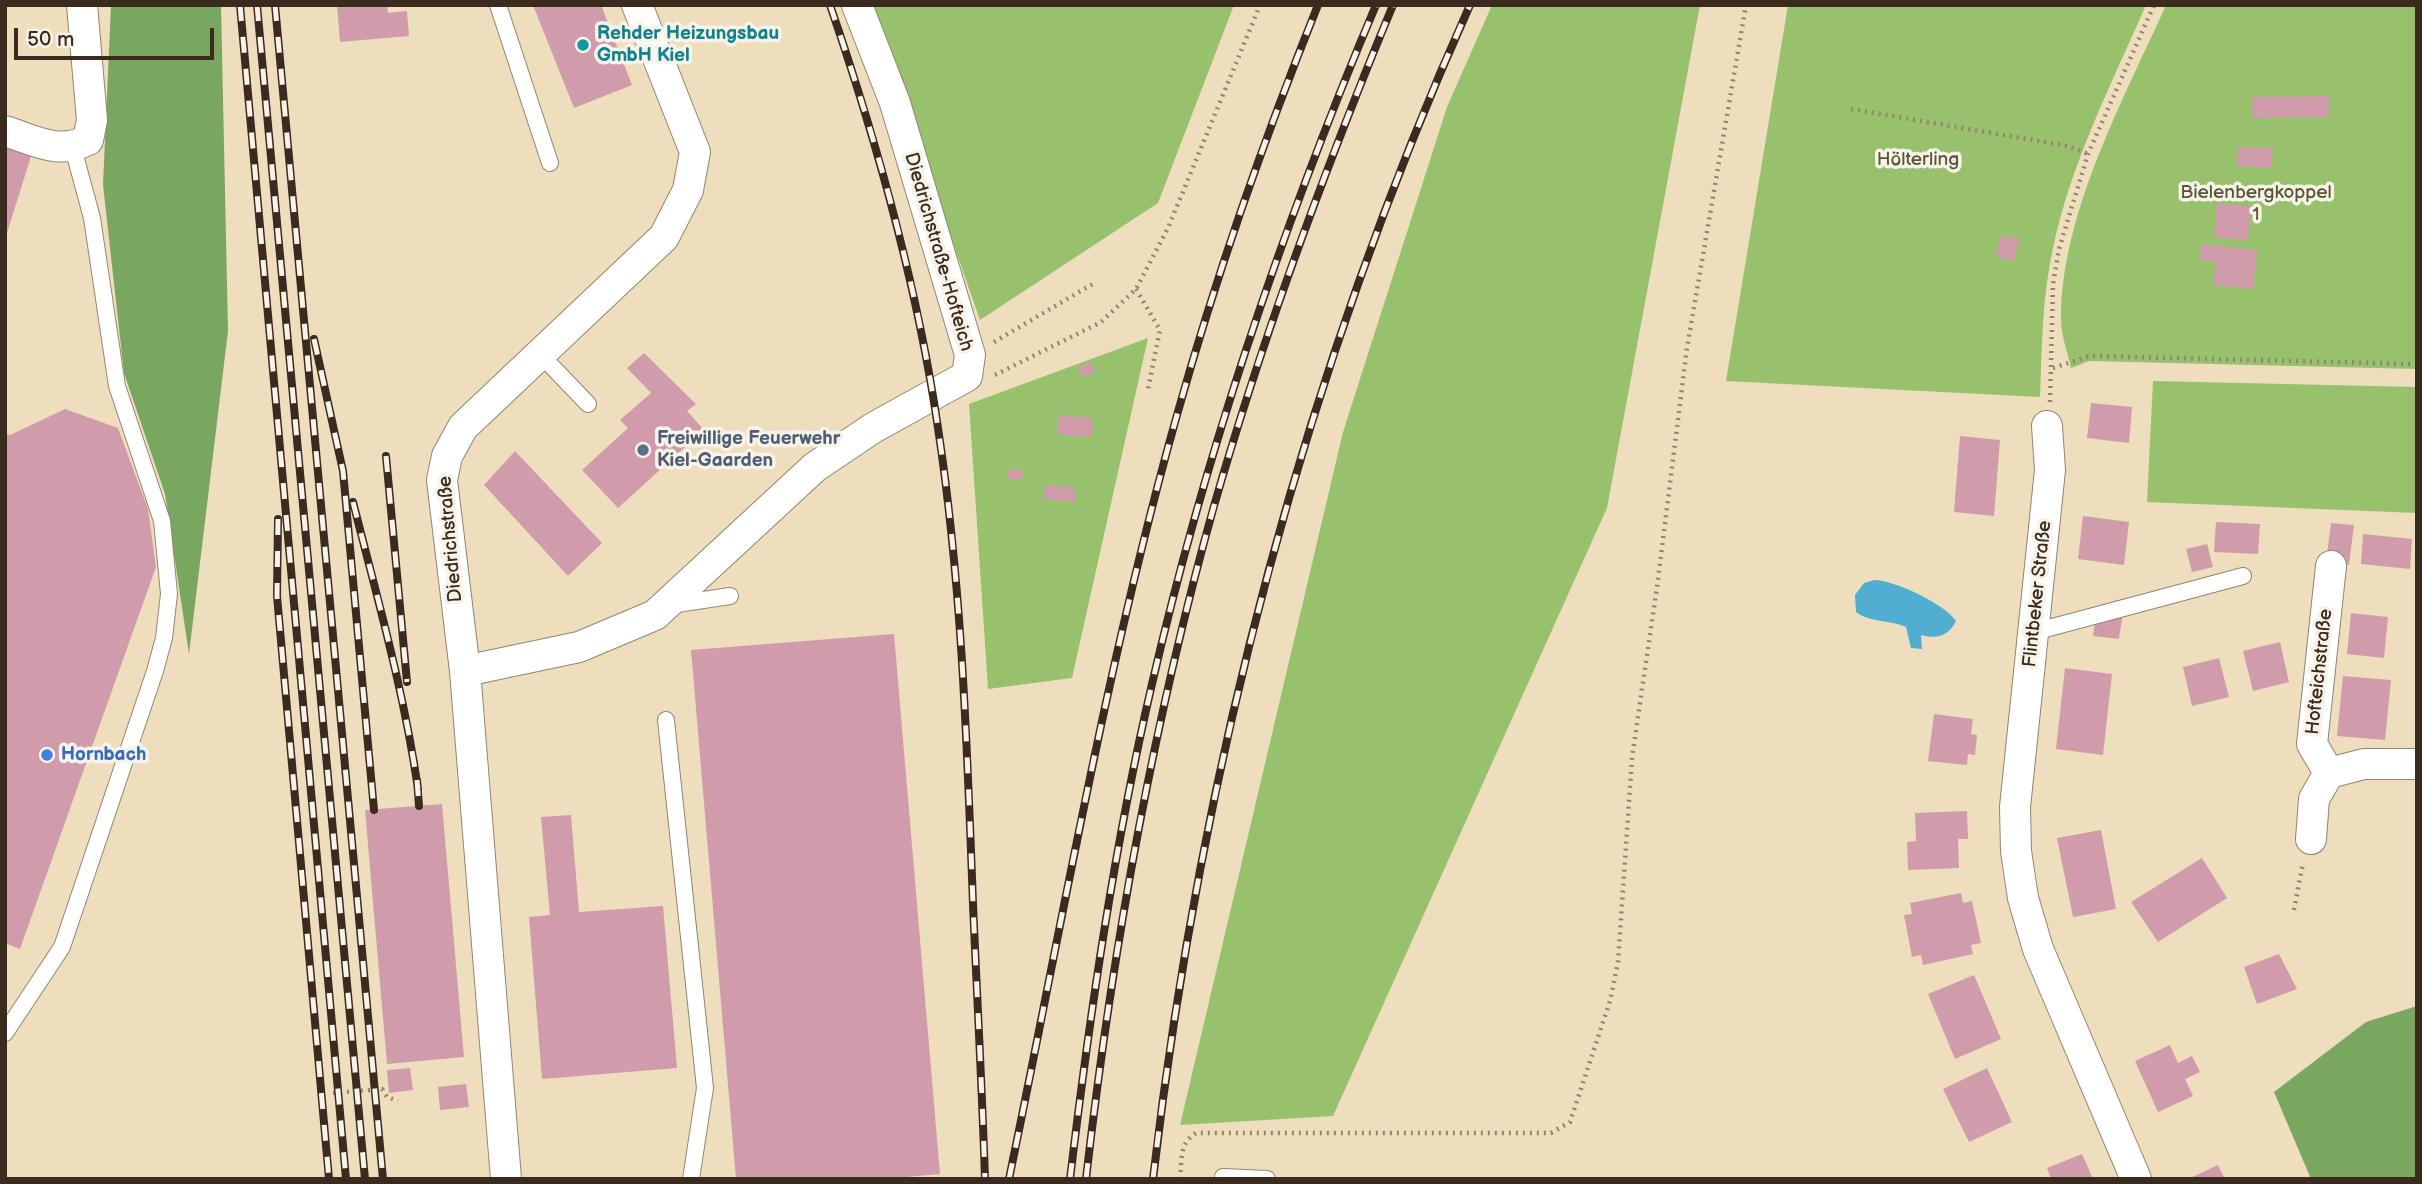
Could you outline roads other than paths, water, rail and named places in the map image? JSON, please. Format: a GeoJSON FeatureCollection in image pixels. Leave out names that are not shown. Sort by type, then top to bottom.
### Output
{"type":"FeatureCollection","features":[{"type":"Feature","properties":{"kind":"street"},"geometry":{"type":"LineString","coordinates":[[5,131],[59,148],[72,148],[88,139],[92,120],[82,5]]}},
{"type":"Feature","properties":{"kind":"street","name":"Diedrichstraße"},"geometry":{"type":"LineString","coordinates":[[506,1179],[465,671],[442,480],[447,456],[463,427],[664,237],[688,190],[695,152],[638,5]]}},
{"type":"Feature","properties":{"kind":"street","name":"Diedrichstraße-Hofteich"},"geometry":{"type":"LineString","coordinates":[[465,671],[579,647],[655,615],[815,467],[968,365],[895,103],[857,5]]}},
{"type":"Feature","properties":{"kind":"street","name":"Flintbeker Straße"},"geometry":{"type":"LineString","coordinates":[[2048,426],[2050,470],[2015,807],[2016,851],[2023,898],[2038,949],[2136,1179]]}},
{"type":"Feature","properties":{"kind":"street","name":"Hofteichstraße"},"geometry":{"type":"LineString","coordinates":[[2329,773],[2312,744],[2331,566]]}},
{"type":"Feature","properties":{"kind":"street"},"geometry":{"type":"LineString","coordinates":[[2311,839],[2314,799],[2329,773],[2364,764],[2417,764]]}},
{"type":"Feature","properties":{"kind":"lane"},"geometry":{"type":"LineString","coordinates":[[498,5],[550,163]]}},
{"type":"Feature","properties":{"kind":"lane"},"geometry":{"type":"LineString","coordinates":[[5,1033],[62,947],[155,671],[164,638],[169,594],[162,521],[117,386],[92,218],[72,148]]}},
{"type":"Feature","properties":{"kind":"lane"},"geometry":{"type":"LineString","coordinates":[[540,354],[589,404]]}},
{"type":"Feature","properties":{"kind":"lane"},"geometry":{"type":"LineString","coordinates":[[2034,632],[2243,576]]}},
{"type":"Feature","properties":{"kind":"lane"},"geometry":{"type":"LineString","coordinates":[[665,606],[730,596]]}},
{"type":"Feature","properties":{"kind":"lane"},"geometry":{"type":"LineString","coordinates":[[666,720],[705,1088],[691,1179]]}},
{"type":"Feature","properties":{"kind":"lane"},"geometry":{"type":"LineString","coordinates":[[1223,1177],[1267,1179]]}},
{"type":"Feature","properties":{"kind":"water"},"geometry":{"type":"Polygon","coordinates":[[[1874,580],[1894,584],[1919,594],[1942,608],[1956,621],[1941,636],[1921,635],[1922,649],[1911,648],[1906,627],[1867,618],[1856,612],[1855,595],[1864,583],[1874,580]]]}},
{"type":"Feature","properties":{"kind":"railway"},"geometry":{"type":"LineString","coordinates":[[240,5],[346,1179]]}},
{"type":"Feature","properties":{"kind":"railway"},"geometry":{"type":"LineString","coordinates":[[257,5],[365,1179]]}},
{"type":"Feature","properties":{"kind":"railway"},"geometry":{"type":"LineString","coordinates":[[275,5],[383,1179]]}},
{"type":"Feature","properties":{"kind":"railway"},"geometry":{"type":"LineString","coordinates":[[830,5],[864,109],[907,267],[929,374],[946,487],[966,725],[985,1179]]}},
{"type":"Feature","properties":{"kind":"railway"},"geometry":{"type":"LineString","coordinates":[[1009,1179],[1086,796],[1152,509],[1192,363],[1225,260],[1260,157],[1318,5]]}},
{"type":"Feature","properties":{"kind":"railway"},"geometry":{"type":"LineString","coordinates":[[1070,1179],[1115,868],[1138,745],[1173,597],[1222,425],[1278,255],[1376,5]]}},
{"type":"Feature","properties":{"kind":"railway"},"geometry":{"type":"LineString","coordinates":[[1086,1179],[1108,1009],[1136,840],[1192,589],[1233,442],[1274,316],[1343,128],[1393,5]]}},
{"type":"Feature","properties":{"kind":"railway"},"geometry":{"type":"LineString","coordinates":[[1153,1179],[1173,1028],[1199,877],[1230,728],[1266,580],[1309,433],[1357,288],[1410,146],[1470,5]]}},
{"type":"Feature","properties":{"kind":"railway"},"geometry":{"type":"LineString","coordinates":[[314,339],[343,471],[374,810]]}},
{"type":"Feature","properties":{"kind":"railway"},"geometry":{"type":"LineString","coordinates":[[386,456],[407,682]]}},
{"type":"Feature","properties":{"kind":"railway"},"geometry":{"type":"LineString","coordinates":[[353,502],[398,680],[418,789]]}},
{"type":"Feature","properties":{"kind":"railway"},"geometry":{"type":"LineString","coordinates":[[278,519],[277,596],[329,1179]]}},
{"type":"Feature","properties":{"kind":"railway"},"geometry":{"type":"LineString","coordinates":[[417,780],[419,806]]}},
{"type":"Feature","properties":{"kind":"place","name":"Rehder Heizungsbau GmbH Kiel"},"geometry":{"type":"Point","coordinates":[583,45]}},
{"type":"Feature","properties":{"kind":"place","name":"Freiwillige Feuerwehr Kiel-Gaarden"},"geometry":{"type":"Point","coordinates":[643,450]}},
{"type":"Feature","properties":{"kind":"place","name":"Hornbach"},"geometry":{"type":"Point","coordinates":[47,755]}},
{"type":"Feature","properties":{"kind":"park label","name":"Hölterling"},"geometry":{"type":"Point","coordinates":[1918,160]}},
{"type":"Feature","properties":{"kind":"park label","name":"Bielenbergkoppel 1"},"geometry":{"type":"Point","coordinates":[2256,204]}}]}
